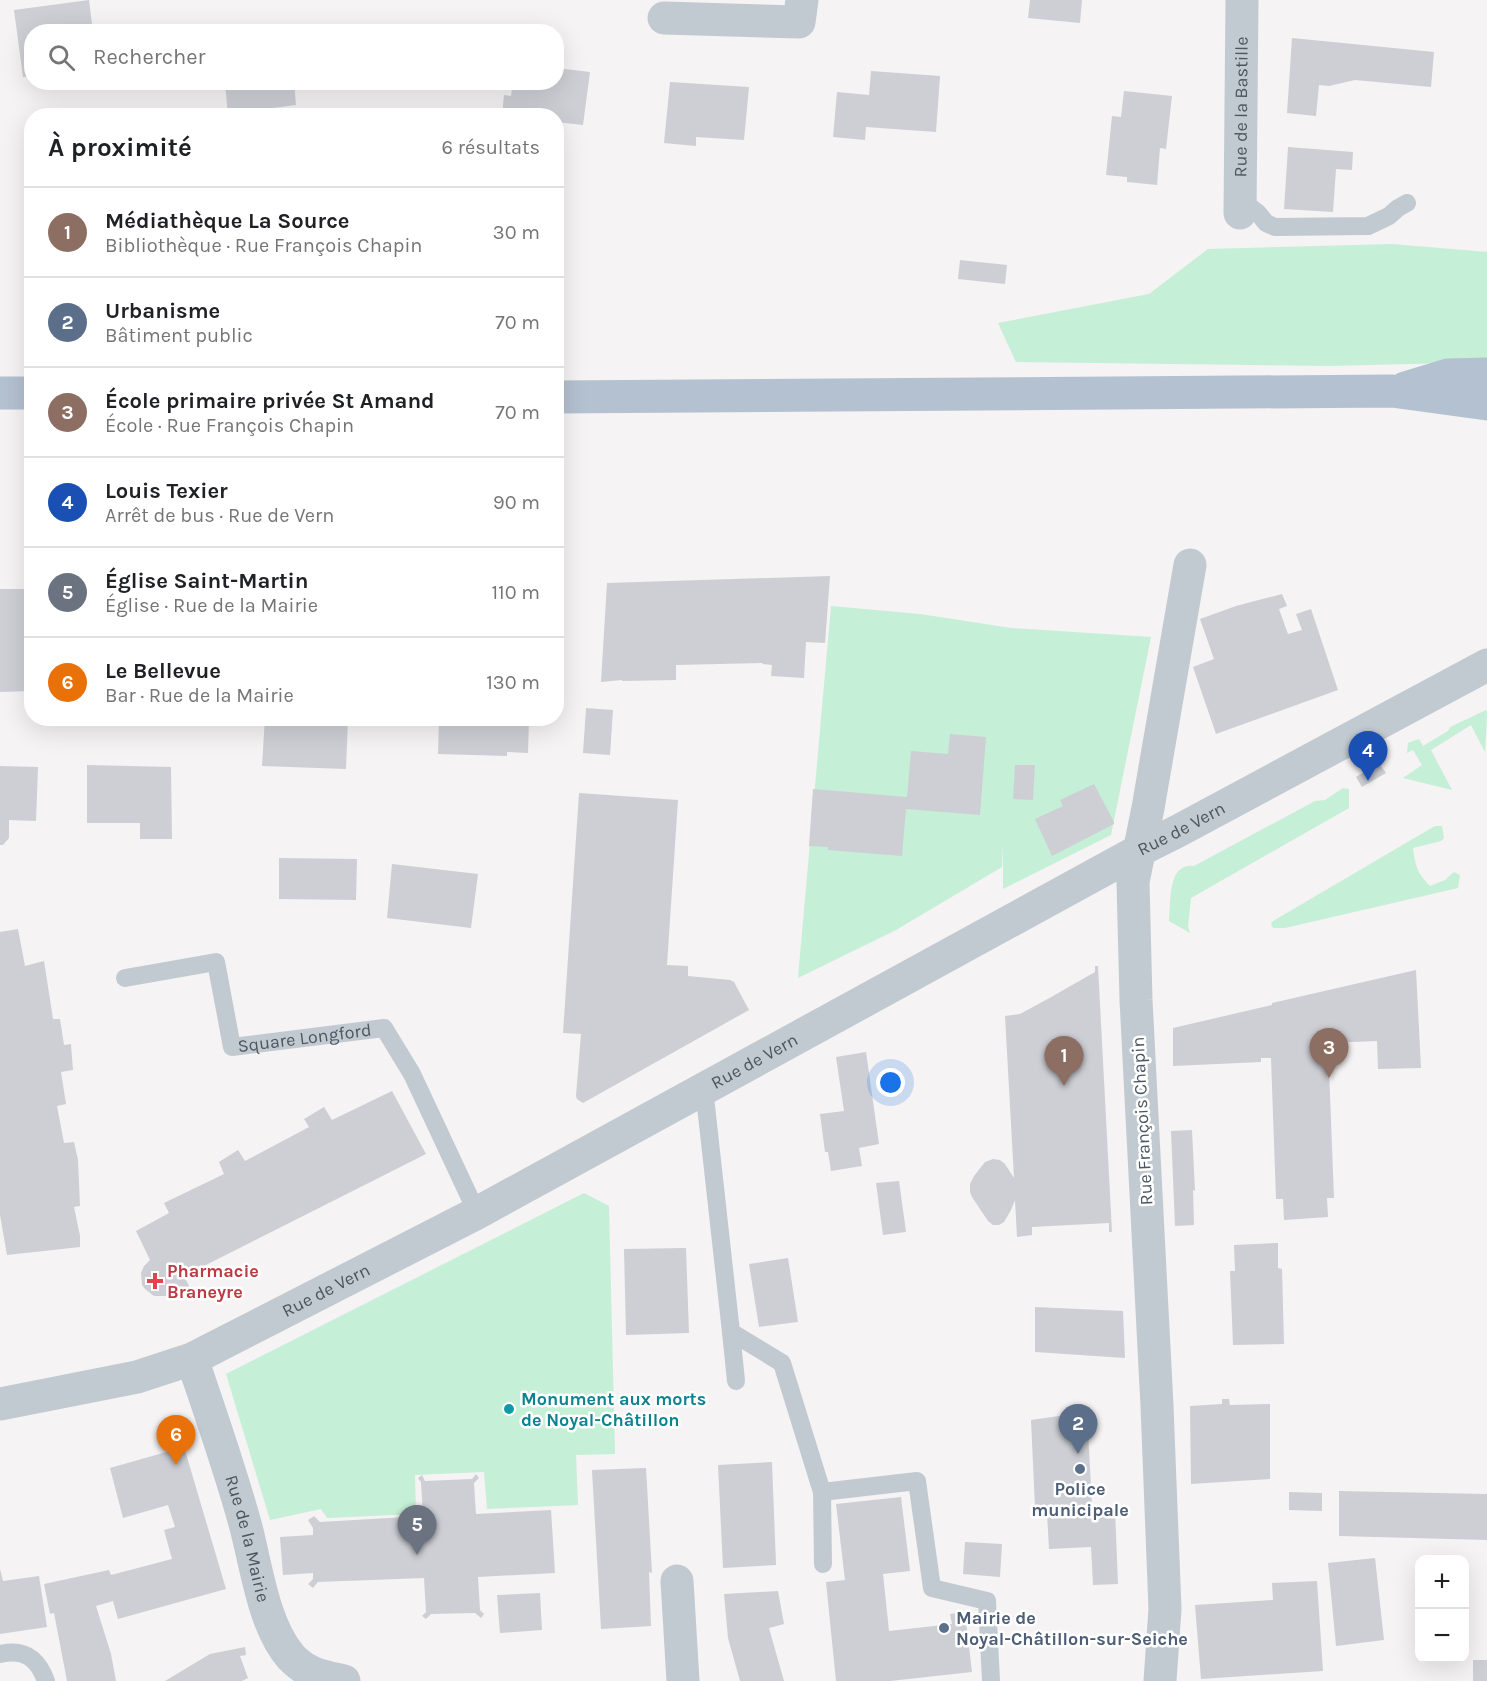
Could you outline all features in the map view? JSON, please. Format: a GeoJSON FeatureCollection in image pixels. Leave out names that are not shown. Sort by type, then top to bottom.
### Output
{"type":"FeatureCollection","features":[{"type":"Feature","properties":{"kind":"main road"},"geometry":{"type":"LineString","coordinates":[[1392,391],[1449,375],[1487,374]]}},
{"type":"Feature","properties":{"kind":"main road"},"geometry":{"type":"LineString","coordinates":[[564,398],[1392,391],[1487,404]]}},
{"type":"Feature","properties":{"kind":"main road"},"geometry":{"type":"LineString","coordinates":[[0,393],[24,393]]}},
{"type":"Feature","properties":{"kind":"street"},"geometry":{"type":"LineString","coordinates":[[664,18],[799,21],[802,0]]}},
{"type":"Feature","properties":{"kind":"street","name":"Rue de la Bastille"},"geometry":{"type":"LineString","coordinates":[[1240,206],[1242,0]]}},
{"type":"Feature","properties":{"kind":"street","name":"Rue François Chapin"},"geometry":{"type":"LineString","coordinates":[[1160,1681],[1165,1609],[1136,1000],[1133,882],[1190,565]]}},
{"type":"Feature","properties":{"kind":"street","name":"Rue de Vern"},"geometry":{"type":"LineString","coordinates":[[0,1404],[136,1377],[192,1359],[477,1213],[1140,850],[1189,826],[1487,665]]}},
{"type":"Feature","properties":{"kind":"street","name":"Rue de la Mairie"},"geometry":{"type":"LineString","coordinates":[[192,1359],[244,1520],[267,1613],[279,1639],[291,1657],[311,1677],[344,1681]]}},
{"type":"Feature","properties":{"kind":"street"},"geometry":{"type":"LineString","coordinates":[[677,1581],[683,1681]]}},
{"type":"Feature","properties":{"kind":"lane"},"geometry":{"type":"LineString","coordinates":[[1240,206],[1258,213],[1266,223],[1275,227],[1368,226],[1389,216],[1407,203]]}},
{"type":"Feature","properties":{"kind":"lane","name":"Square Longford"},"geometry":{"type":"LineString","coordinates":[[125,978],[216,962],[232,1047],[384,1028],[412,1074],[477,1213]]}},
{"type":"Feature","properties":{"kind":"lane"},"geometry":{"type":"LineString","coordinates":[[705,1088],[736,1381]]}},
{"type":"Feature","properties":{"kind":"lane"},"geometry":{"type":"LineString","coordinates":[[731,1332],[782,1363],[822,1492],[823,1564]]}},
{"type":"Feature","properties":{"kind":"lane"},"geometry":{"type":"LineString","coordinates":[[822,1492],[917,1481],[932,1588],[987,1601],[991,1681]]}},
{"type":"Feature","properties":{"kind":"lane"},"geometry":{"type":"LineString","coordinates":[[0,1654],[15,1653],[34,1659],[42,1669],[46,1681]]}},
{"type":"Feature","properties":{"kind":"green space"},"geometry":{"type":"Polygon","coordinates":[[[1392,244],[1487,252],[1487,362],[1330,366],[1016,362],[998,323],[1149,294],[1208,249],[1392,244]]]}},
{"type":"Feature","properties":{"kind":"green space"},"geometry":{"type":"Polygon","coordinates":[[[831,606],[920,614],[1011,628],[1151,637],[1111,835],[1003,889],[1003,844],[1002,867],[896,930],[798,978],[831,606]]]}},
{"type":"Feature","properties":{"kind":"green space"},"geometry":{"type":"Polygon","coordinates":[[[1486,710],[1485,752],[1471,725],[1431,750],[1452,790],[1403,778],[1422,765],[1413,750],[1407,753],[1408,743],[1419,739],[1423,746],[1448,731],[1450,727],[1486,710]]]}},
{"type":"Feature","properties":{"kind":"green space"},"geometry":{"type":"Polygon","coordinates":[[[1343,788],[1349,789],[1349,808],[1191,898],[1188,927],[1190,933],[1169,921],[1172,885],[1179,870],[1185,866],[1194,866],[1315,801],[1325,800],[1343,788]]]}},
{"type":"Feature","properties":{"kind":"green space"},"geometry":{"type":"Polygon","coordinates":[[[1435,826],[1442,826],[1444,838],[1441,841],[1413,848],[1417,868],[1430,886],[1445,880],[1454,872],[1460,875],[1458,888],[1285,928],[1273,928],[1271,924],[1273,921],[1435,826]]]}},
{"type":"Feature","properties":{"kind":"green space"},"geometry":{"type":"Polygon","coordinates":[[[584,1193],[609,1206],[615,1454],[576,1455],[578,1505],[487,1509],[484,1472],[415,1475],[416,1514],[327,1518],[321,1509],[270,1520],[226,1374],[584,1193]]]}},
{"type":"Feature","properties":{"kind":"building"},"geometry":{"type":"Polygon","coordinates":[[[89,0],[92,24],[24,24],[23,77],[14,10],[89,0]]]}},
{"type":"Feature","properties":{"kind":"building"},"geometry":{"type":"Polygon","coordinates":[[[1030,0],[1082,0],[1080,23],[1028,18],[1030,0]]]}},
{"type":"Feature","properties":{"kind":"building"},"geometry":{"type":"Polygon","coordinates":[[[1292,38],[1434,52],[1431,87],[1355,80],[1329,86],[1319,85],[1316,116],[1287,113],[1292,38]]]}},
{"type":"Feature","properties":{"kind":"building"},"geometry":{"type":"Polygon","coordinates":[[[564,69],[590,72],[583,125],[564,123],[564,108],[503,108],[504,95],[511,96],[512,90],[564,90],[564,69]]]}},
{"type":"Feature","properties":{"kind":"building"},"geometry":{"type":"Polygon","coordinates":[[[871,71],[940,76],[936,132],[866,127],[865,140],[833,137],[837,92],[869,95],[871,71]]]}},
{"type":"Feature","properties":{"kind":"building"},"geometry":{"type":"Polygon","coordinates":[[[670,82],[749,87],[744,140],[696,137],[696,146],[664,143],[670,82]]]}},
{"type":"Feature","properties":{"kind":"building"},"geometry":{"type":"Polygon","coordinates":[[[226,90],[295,90],[296,105],[274,108],[227,108],[226,90]]]}},
{"type":"Feature","properties":{"kind":"building"},"geometry":{"type":"Polygon","coordinates":[[[1124,91],[1172,96],[1166,149],[1160,148],[1157,185],[1127,182],[1127,177],[1106,175],[1112,116],[1121,117],[1124,91]]]}},
{"type":"Feature","properties":{"kind":"building"},"geometry":{"type":"Polygon","coordinates":[[[1288,147],[1353,152],[1352,170],[1336,169],[1333,212],[1284,209],[1288,147]]]}},
{"type":"Feature","properties":{"kind":"building"},"geometry":{"type":"Polygon","coordinates":[[[960,260],[1007,265],[1005,284],[958,279],[960,260]]]}},
{"type":"Feature","properties":{"kind":"building"},"geometry":{"type":"Polygon","coordinates":[[[830,576],[825,643],[806,642],[804,678],[771,676],[772,665],[762,663],[676,665],[676,680],[601,682],[607,583],[830,576]]]}},
{"type":"Feature","properties":{"kind":"building"},"geometry":{"type":"Polygon","coordinates":[[[0,589],[24,589],[24,691],[0,692],[0,589]]]}},
{"type":"Feature","properties":{"kind":"building"},"geometry":{"type":"Polygon","coordinates":[[[1282,594],[1287,606],[1279,609],[1288,634],[1302,630],[1296,614],[1311,609],[1338,690],[1216,734],[1193,667],[1214,659],[1200,619],[1236,606],[1282,594]]]}},
{"type":"Feature","properties":{"kind":"building"},"geometry":{"type":"Polygon","coordinates":[[[586,708],[613,710],[610,755],[583,753],[586,708]]]}},
{"type":"Feature","properties":{"kind":"building"},"geometry":{"type":"Polygon","coordinates":[[[264,726],[348,726],[346,769],[262,766],[264,726]]]}},
{"type":"Feature","properties":{"kind":"building"},"geometry":{"type":"Polygon","coordinates":[[[439,726],[529,726],[528,753],[507,752],[507,756],[438,754],[439,726]]]}},
{"type":"Feature","properties":{"kind":"building"},"geometry":{"type":"Polygon","coordinates":[[[950,734],[986,737],[980,815],[906,809],[902,856],[828,850],[828,847],[809,846],[813,789],[907,797],[911,751],[948,754],[950,734]]]}},
{"type":"Feature","properties":{"kind":"building"},"geometry":{"type":"Polygon","coordinates":[[[1379,763],[1386,773],[1362,787],[1356,777],[1379,763]]]}},
{"type":"Feature","properties":{"kind":"building"},"geometry":{"type":"Polygon","coordinates":[[[87,765],[171,767],[172,839],[140,839],[140,823],[87,823],[87,765]]]}},
{"type":"Feature","properties":{"kind":"building"},"geometry":{"type":"Polygon","coordinates":[[[1015,765],[1035,765],[1033,800],[1013,799],[1015,765]]]}},
{"type":"Feature","properties":{"kind":"building"},"geometry":{"type":"Polygon","coordinates":[[[0,766],[38,767],[36,821],[9,820],[9,838],[3,845],[0,845],[0,766]]]}},
{"type":"Feature","properties":{"kind":"building"},"geometry":{"type":"Polygon","coordinates":[[[1094,784],[1114,824],[1052,856],[1035,819],[1063,806],[1060,800],[1094,784]]]}},
{"type":"Feature","properties":{"kind":"building"},"geometry":{"type":"Polygon","coordinates":[[[579,793],[678,800],[667,965],[688,966],[688,976],[734,982],[749,1010],[583,1103],[576,1096],[581,1034],[563,1033],[579,793]]]}},
{"type":"Feature","properties":{"kind":"building"},"geometry":{"type":"Polygon","coordinates":[[[279,858],[357,859],[356,900],[279,899],[279,858]]]}},
{"type":"Feature","properties":{"kind":"building"},"geometry":{"type":"Polygon","coordinates":[[[392,864],[478,874],[471,928],[387,918],[392,864]]]}},
{"type":"Feature","properties":{"kind":"building"},"geometry":{"type":"Polygon","coordinates":[[[18,929],[25,966],[44,961],[53,1019],[60,1019],[64,1045],[71,1044],[73,1070],[61,1072],[66,1104],[57,1106],[64,1143],[74,1142],[78,1160],[80,1206],[74,1207],[80,1247],[7,1255],[0,1215],[0,932],[18,929]]]}},
{"type":"Feature","properties":{"kind":"building"},"geometry":{"type":"Polygon","coordinates":[[[1095,966],[1098,966],[1112,1232],[1109,1232],[1109,1223],[1032,1227],[1032,1235],[1017,1237],[1015,1200],[1004,1222],[993,1225],[988,1221],[970,1192],[970,1184],[974,1176],[985,1162],[993,1159],[1005,1164],[1014,1178],[1005,1016],[1020,1014],[1053,996],[1095,972],[1095,966]]]}},
{"type":"Feature","properties":{"kind":"building"},"geometry":{"type":"Polygon","coordinates":[[[1416,970],[1421,1068],[1378,1069],[1377,1041],[1328,1043],[1334,1198],[1327,1198],[1328,1217],[1284,1220],[1283,1199],[1276,1199],[1271,1058],[1261,1058],[1261,1062],[1173,1066],[1173,1028],[1416,970]]]}},
{"type":"Feature","properties":{"kind":"building"},"geometry":{"type":"Polygon","coordinates":[[[866,1052],[879,1144],[859,1148],[862,1166],[831,1171],[828,1152],[825,1152],[820,1114],[844,1111],[836,1057],[866,1052]]]}},
{"type":"Feature","properties":{"kind":"building"},"geometry":{"type":"Polygon","coordinates":[[[392,1091],[426,1154],[184,1276],[189,1286],[169,1296],[154,1296],[145,1289],[142,1285],[141,1273],[150,1260],[136,1231],[169,1213],[164,1203],[224,1174],[219,1162],[238,1150],[245,1161],[309,1127],[304,1119],[324,1107],[332,1120],[392,1091]]]}},
{"type":"Feature","properties":{"kind":"building"},"geometry":{"type":"Polygon","coordinates":[[[1192,1130],[1194,1225],[1175,1226],[1171,1131],[1192,1130]]]}},
{"type":"Feature","properties":{"kind":"building"},"geometry":{"type":"Polygon","coordinates":[[[899,1181],[906,1232],[883,1235],[876,1183],[899,1181]]]}},
{"type":"Feature","properties":{"kind":"building"},"geometry":{"type":"Polygon","coordinates":[[[1278,1243],[1278,1268],[1282,1269],[1284,1344],[1233,1345],[1230,1271],[1235,1271],[1234,1245],[1278,1243]]]}},
{"type":"Feature","properties":{"kind":"building"},"geometry":{"type":"Polygon","coordinates":[[[686,1248],[689,1333],[626,1335],[624,1249],[686,1248]]]}},
{"type":"Feature","properties":{"kind":"building"},"geometry":{"type":"Polygon","coordinates":[[[788,1258],[798,1322],[759,1327],[749,1264],[788,1258]]]}},
{"type":"Feature","properties":{"kind":"building"},"geometry":{"type":"Polygon","coordinates":[[[1035,1307],[1123,1311],[1125,1358],[1035,1352],[1035,1307]]]}},
{"type":"Feature","properties":{"kind":"building"},"geometry":{"type":"Polygon","coordinates":[[[1222,1399],[1229,1399],[1230,1405],[1270,1404],[1270,1479],[1191,1484],[1190,1406],[1222,1404],[1222,1399]]]}},
{"type":"Feature","properties":{"kind":"building"},"geometry":{"type":"Polygon","coordinates":[[[1087,1412],[1092,1505],[1035,1507],[1031,1420],[1087,1412]]]}},
{"type":"Feature","properties":{"kind":"building"},"geometry":{"type":"Polygon","coordinates":[[[184,1447],[226,1589],[118,1619],[113,1601],[96,1606],[111,1654],[116,1681],[67,1681],[54,1613],[50,1614],[44,1584],[109,1570],[111,1575],[172,1559],[164,1530],[175,1527],[168,1505],[123,1518],[110,1468],[184,1447]]]}},
{"type":"Feature","properties":{"kind":"building"},"geometry":{"type":"Polygon","coordinates":[[[772,1462],[776,1565],[723,1568],[718,1465],[772,1462]]]}},
{"type":"Feature","properties":{"kind":"building"},"geometry":{"type":"Polygon","coordinates":[[[646,1468],[652,1573],[649,1572],[651,1626],[601,1629],[592,1470],[646,1468]]]}},
{"type":"Feature","properties":{"kind":"building"},"geometry":{"type":"Polygon","coordinates":[[[476,1474],[479,1478],[474,1483],[476,1514],[551,1510],[555,1573],[478,1577],[480,1610],[484,1614],[481,1618],[475,1613],[431,1614],[426,1619],[422,1616],[426,1612],[424,1578],[318,1582],[313,1588],[308,1584],[313,1579],[313,1573],[283,1575],[280,1537],[313,1535],[313,1528],[308,1520],[314,1516],[320,1522],[423,1516],[421,1482],[418,1478],[422,1475],[425,1481],[472,1479],[476,1474]]]}},
{"type":"Feature","properties":{"kind":"building"},"geometry":{"type":"Polygon","coordinates":[[[1339,1491],[1487,1494],[1487,1540],[1339,1536],[1339,1491]]]}},
{"type":"Feature","properties":{"kind":"building"},"geometry":{"type":"Polygon","coordinates":[[[1289,1492],[1322,1493],[1322,1511],[1289,1510],[1289,1492]]]}},
{"type":"Feature","properties":{"kind":"building","name":"Mairie de Noyal-Châtillon-sur-Seiche"},"geometry":{"type":"Polygon","coordinates":[[[901,1497],[910,1571],[883,1574],[889,1631],[952,1624],[950,1614],[965,1612],[972,1672],[890,1681],[836,1681],[826,1582],[845,1580],[836,1504],[901,1497]]]}},
{"type":"Feature","properties":{"kind":"building"},"geometry":{"type":"Polygon","coordinates":[[[1115,1510],[1118,1584],[1093,1585],[1091,1547],[1049,1549],[1047,1513],[1115,1510]]]}},
{"type":"Feature","properties":{"kind":"building"},"geometry":{"type":"Polygon","coordinates":[[[965,1542],[1002,1544],[1000,1577],[963,1574],[965,1542]]]}},
{"type":"Feature","properties":{"kind":"building"},"geometry":{"type":"Polygon","coordinates":[[[1375,1558],[1384,1640],[1336,1646],[1328,1563],[1375,1558]]]}},
{"type":"Feature","properties":{"kind":"building"},"geometry":{"type":"Polygon","coordinates":[[[0,1569],[3,1581],[39,1576],[47,1627],[0,1634],[0,1569]]]}},
{"type":"Feature","properties":{"kind":"building"},"geometry":{"type":"Polygon","coordinates":[[[1317,1581],[1323,1671],[1201,1679],[1195,1605],[1273,1600],[1272,1583],[1317,1581]]]}},
{"type":"Feature","properties":{"kind":"building"},"geometry":{"type":"Polygon","coordinates":[[[778,1591],[784,1624],[769,1628],[784,1681],[740,1681],[728,1638],[724,1594],[778,1591]]]}},
{"type":"Feature","properties":{"kind":"building"},"geometry":{"type":"Polygon","coordinates":[[[540,1593],[542,1630],[500,1633],[497,1595],[540,1593]]]}},
{"type":"Feature","properties":{"kind":"building"},"geometry":{"type":"Polygon","coordinates":[[[245,1647],[246,1655],[240,1656],[248,1678],[242,1681],[165,1681],[210,1654],[245,1647]]]}},
{"type":"Feature","properties":{"kind":"building"},"geometry":{"type":"Polygon","coordinates":[[[1473,1660],[1487,1660],[1487,1681],[1473,1681],[1473,1660]]]}},
{"type":"Feature","properties":{"kind":"place","name":"Louis Texier"},"geometry":{"type":"Point","coordinates":[1368,781]}},
{"type":"Feature","properties":{"kind":"place","name":"École primaire privée St Amand"},"geometry":{"type":"Point","coordinates":[1329,1078]}},
{"type":"Feature","properties":{"kind":"place","name":"Médiathèque La Source"},"geometry":{"type":"Point","coordinates":[1064,1086]}},
{"type":"Feature","properties":{"kind":"place","name":"Pharmacie Braneyre"},"geometry":{"type":"Point","coordinates":[155,1281]}},
{"type":"Feature","properties":{"kind":"place","name":"Monument aux morts de Noyal-Châtillon"},"geometry":{"type":"Point","coordinates":[509,1409]}},
{"type":"Feature","properties":{"kind":"place","name":"Urbanisme"},"geometry":{"type":"Point","coordinates":[1078,1454]}},
{"type":"Feature","properties":{"kind":"place","name":"Le Bellevue"},"geometry":{"type":"Point","coordinates":[176,1465]}},
{"type":"Feature","properties":{"kind":"place","name":"Police municipale"},"geometry":{"type":"Point","coordinates":[1080,1469]}},
{"type":"Feature","properties":{"kind":"place","name":"Église Saint-Martin"},"geometry":{"type":"Point","coordinates":[417,1555]}},
{"type":"Feature","properties":{"kind":"place","name":"Mairie de Noyal-Châtillon-sur-Seiche"},"geometry":{"type":"Point","coordinates":[944,1628]}}]}
